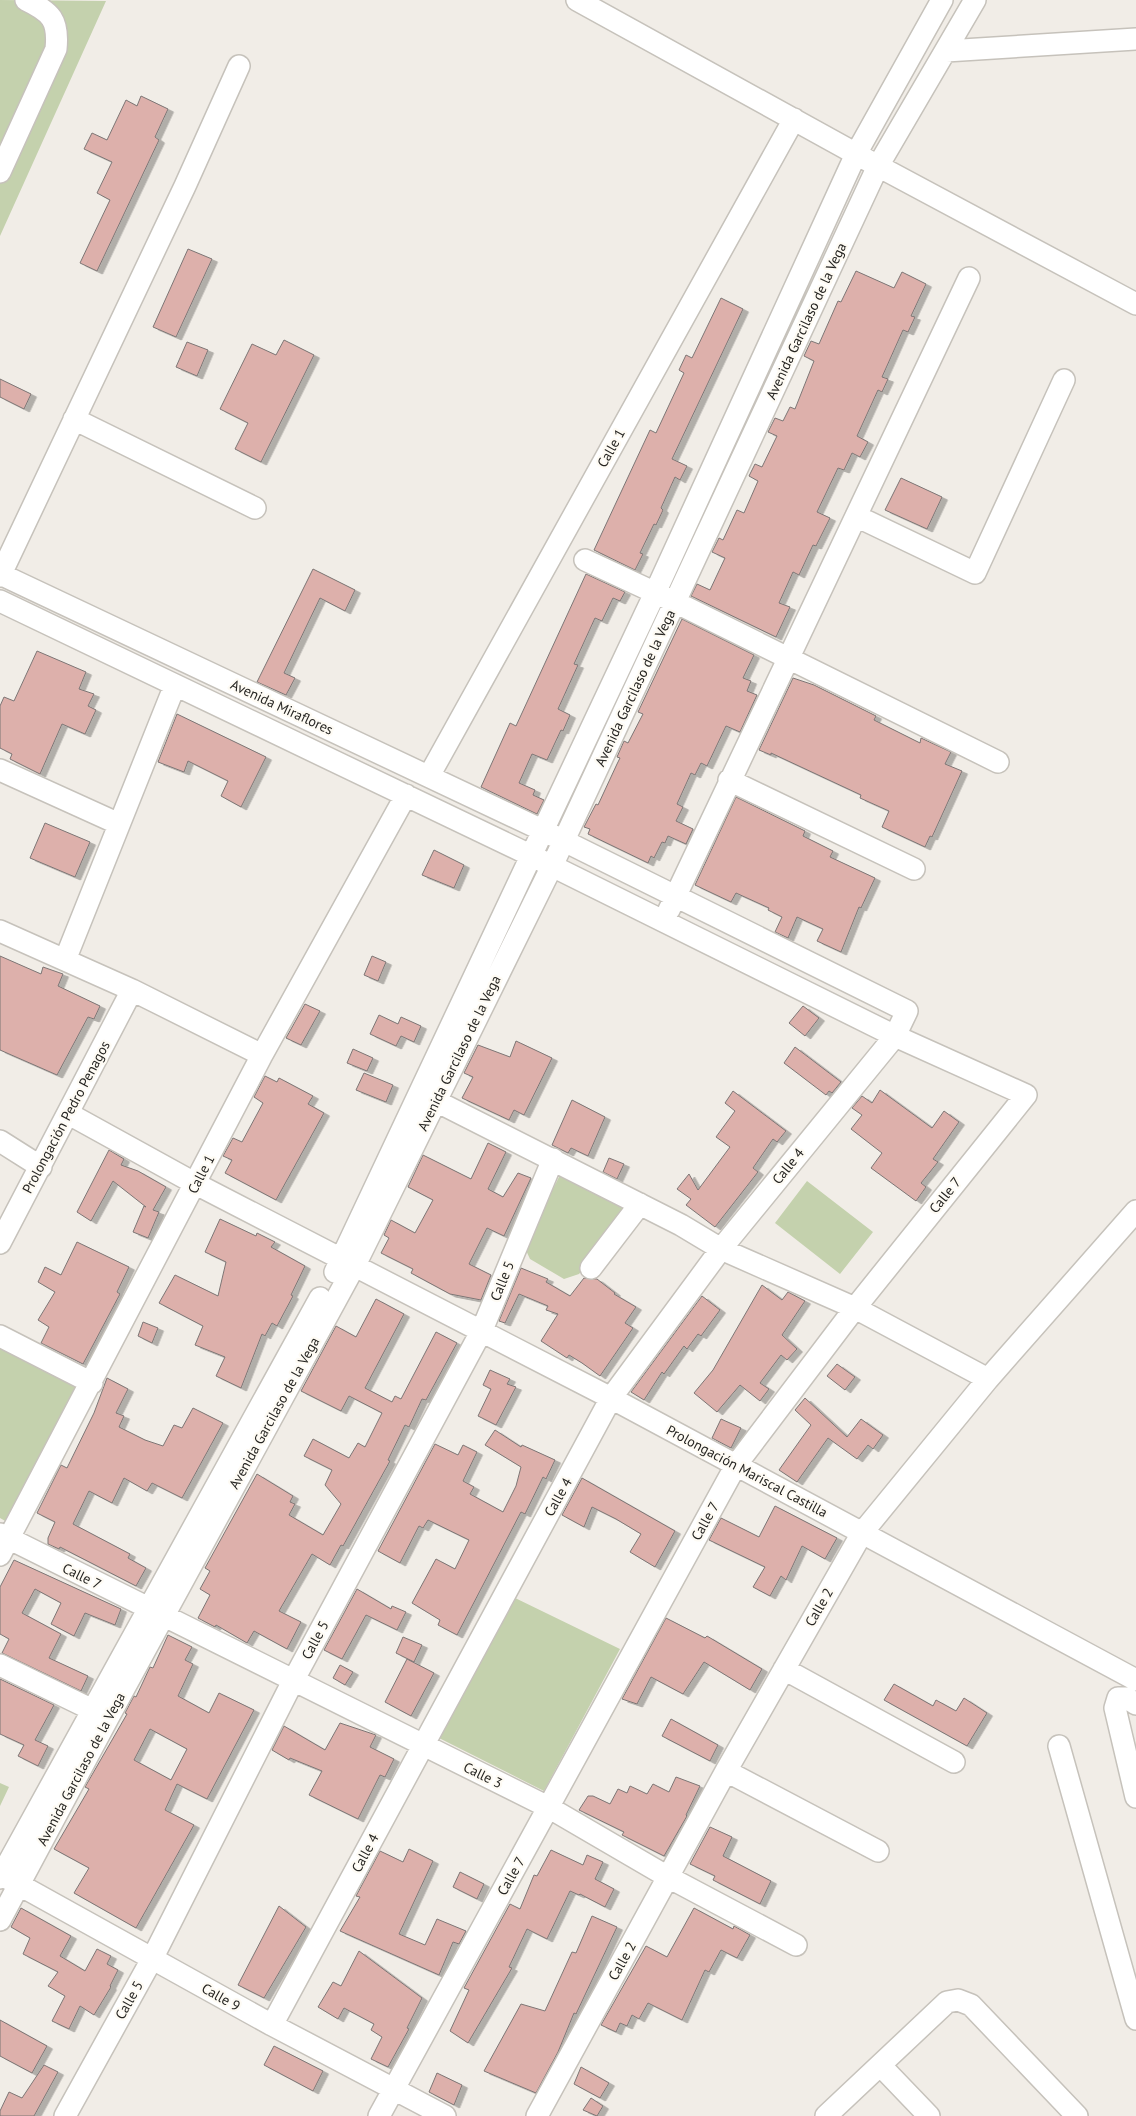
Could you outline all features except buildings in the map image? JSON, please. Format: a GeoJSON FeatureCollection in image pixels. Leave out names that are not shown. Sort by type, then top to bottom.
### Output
{"type":"FeatureCollection","features":[{"type":"Feature","properties":{"kind":"street"},"geometry":{"type":"LineString","coordinates":[[0,172],[56,49],[58,31],[51,15],[26,0]]}},
{"type":"Feature","properties":{"kind":"street"},"geometry":{"type":"LineString","coordinates":[[577,0],[878,166],[1136,304]]}},
{"type":"Feature","properties":{"kind":"street","name":"Avenida Garcilaso de la Vega"},"geometry":{"type":"LineString","coordinates":[[0,1920],[5,1878],[101,1714],[349,1262],[427,1096],[530,855],[655,593],[856,154],[942,0]]}},
{"type":"Feature","properties":{"kind":"street","name":"Avenida Garcilaso de la Vega"},"geometry":{"type":"LineString","coordinates":[[427,1096],[552,866],[878,166],[975,0]]}},
{"type":"Feature","properties":{"kind":"street"},"geometry":{"type":"LineString","coordinates":[[946,51],[1136,39]]}},
{"type":"Feature","properties":{"kind":"street"},"geometry":{"type":"LineString","coordinates":[[0,575],[239,66]]}},
{"type":"Feature","properties":{"kind":"street","name":"Calle 1"},"geometry":{"type":"LineString","coordinates":[[429,776],[794,119]]}},
{"type":"Feature","properties":{"kind":"street"},"geometry":{"type":"LineString","coordinates":[[663,922],[968,278]]}},
{"type":"Feature","properties":{"kind":"street"},"geometry":{"type":"LineString","coordinates":[[856,516],[975,573],[1064,380]]}},
{"type":"Feature","properties":{"kind":"street"},"geometry":{"type":"LineString","coordinates":[[74,419],[255,508]]}},
{"type":"Feature","properties":{"kind":"street"},"geometry":{"type":"LineString","coordinates":[[585,560],[675,602],[998,762]]}},
{"type":"Feature","properties":{"kind":"street","name":"Avenida Miraflores"},"geometry":{"type":"LineString","coordinates":[[0,575],[542,830],[907,1011]]}},
{"type":"Feature","properties":{"kind":"street","name":"Avenida Miraflores"},"geometry":{"type":"LineString","coordinates":[[0,601],[530,855],[895,1036]]}},
{"type":"Feature","properties":{"kind":"street"},"geometry":{"type":"LineString","coordinates":[[65,960],[175,685]]}},
{"type":"Feature","properties":{"kind":"street"},"geometry":{"type":"LineString","coordinates":[[0,770],[119,824]]}},
{"type":"Feature","properties":{"kind":"street"},"geometry":{"type":"LineString","coordinates":[[729,780],[914,869]]}},
{"type":"Feature","properties":{"kind":"street","name":"Calle 1"},"geometry":{"type":"LineString","coordinates":[[3,1543],[92,1383],[262,1055],[406,795]]}},
{"type":"Feature","properties":{"kind":"street"},"geometry":{"type":"LineString","coordinates":[[0,931],[132,990],[262,1055]]}},
{"type":"Feature","properties":{"kind":"street","name":"Prolongación Pedro Penagos"},"geometry":{"type":"LineString","coordinates":[[0,1243],[69,1114],[132,990]]}},
{"type":"Feature","properties":{"kind":"street","name":"Calle 4"},"geometry":{"type":"LineString","coordinates":[[272,2025],[612,1398],[721,1248],[895,1036],[907,1011]]}},
{"type":"Feature","properties":{"kind":"street","name":"Calle 7"},"geometry":{"type":"LineString","coordinates":[[379,2116],[736,1465],[855,1308],[1026,1095],[895,1036]]}},
{"type":"Feature","properties":{"kind":"street"},"geometry":{"type":"LineString","coordinates":[[427,1096],[553,1159],[721,1248],[855,1308],[988,1379]]}},
{"type":"Feature","properties":{"kind":"street","name":"Prolongación Mariscal Castilla"},"geometry":{"type":"LineString","coordinates":[[69,1114],[196,1184],[612,1398],[1136,1680]]}},
{"type":"Feature","properties":{"kind":"street"},"geometry":{"type":"LineString","coordinates":[[0,1141],[41,1167]]}},
{"type":"Feature","properties":{"kind":"street","name":"Calle 5"},"geometry":{"type":"LineString","coordinates":[[65,2116],[152,1959],[293,1681],[482,1330],[553,1159]]}},
{"type":"Feature","properties":{"kind":"street"},"geometry":{"type":"LineString","coordinates":[[591,1268],[640,1204]]}},
{"type":"Feature","properties":{"kind":"street","name":"Calle 2"},"geometry":{"type":"LineString","coordinates":[[537,2116],[726,1771],[862,1533],[988,1379],[1136,1211]]}},
{"type":"Feature","properties":{"kind":"street"},"geometry":{"type":"LineString","coordinates":[[0,1336],[92,1383]]}},
{"type":"Feature","properties":{"kind":"street","name":"Calle 7"},"geometry":{"type":"LineString","coordinates":[[3,1543],[156,1613]]}},
{"type":"Feature","properties":{"kind":"street","name":"Calle 3"},"geometry":{"type":"LineString","coordinates":[[156,1613],[548,1807],[668,1877],[796,1946]]}},
{"type":"Feature","properties":{"kind":"street"},"geometry":{"type":"LineString","coordinates":[[0,1664],[101,1714]]}},
{"type":"Feature","properties":{"kind":"street"},"geometry":{"type":"LineString","coordinates":[[784,1669],[954,1762]]}},
{"type":"Feature","properties":{"kind":"street"},"geometry":{"type":"LineString","coordinates":[[1136,1704],[1127,1698],[1118,1698],[1115,1708],[1136,1797]]}},
{"type":"Feature","properties":{"kind":"street"},"geometry":{"type":"LineString","coordinates":[[1059,1746],[1136,2019]]}},
{"type":"Feature","properties":{"kind":"street"},"geometry":{"type":"LineString","coordinates":[[726,1771],[878,1851]]}},
{"type":"Feature","properties":{"kind":"street","name":"Calle 9"},"geometry":{"type":"LineString","coordinates":[[5,1878],[394,2091],[445,2116]]}},
{"type":"Feature","properties":{"kind":"street"},"geometry":{"type":"LineString","coordinates":[[826,2116],[947,2002],[965,2002],[1077,2116]]}},
{"type":"Feature","properties":{"kind":"street"},"geometry":{"type":"LineString","coordinates":[[880,2066],[929,2116]]}},
{"type":"Feature","properties":{"kind":"green space"},"geometry":{"type":"Polygon","coordinates":[[[0,0],[106,1],[0,236],[0,0]]]}},
{"type":"Feature","properties":{"kind":"green space"},"geometry":{"type":"Polygon","coordinates":[[[560,1175],[628,1205],[629,1213],[579,1274],[564,1279],[530,1259],[524,1246],[560,1175]]]}},
{"type":"Feature","properties":{"kind":"green space"},"geometry":{"type":"Polygon","coordinates":[[[807,1181],[873,1232],[840,1274],[775,1223],[807,1181]]]}},
{"type":"Feature","properties":{"kind":"green space"},"geometry":{"type":"Polygon","coordinates":[[[0,1347],[81,1387],[7,1522],[0,1518],[0,1347]]]}},
{"type":"Feature","properties":{"kind":"green space"},"geometry":{"type":"Polygon","coordinates":[[[511,1596],[620,1649],[544,1791],[435,1736],[511,1596]]]}},
{"type":"Feature","properties":{"kind":"green space"},"geometry":{"type":"Polygon","coordinates":[[[0,1783],[9,1787],[0,1806],[0,1783]]]}}]}
